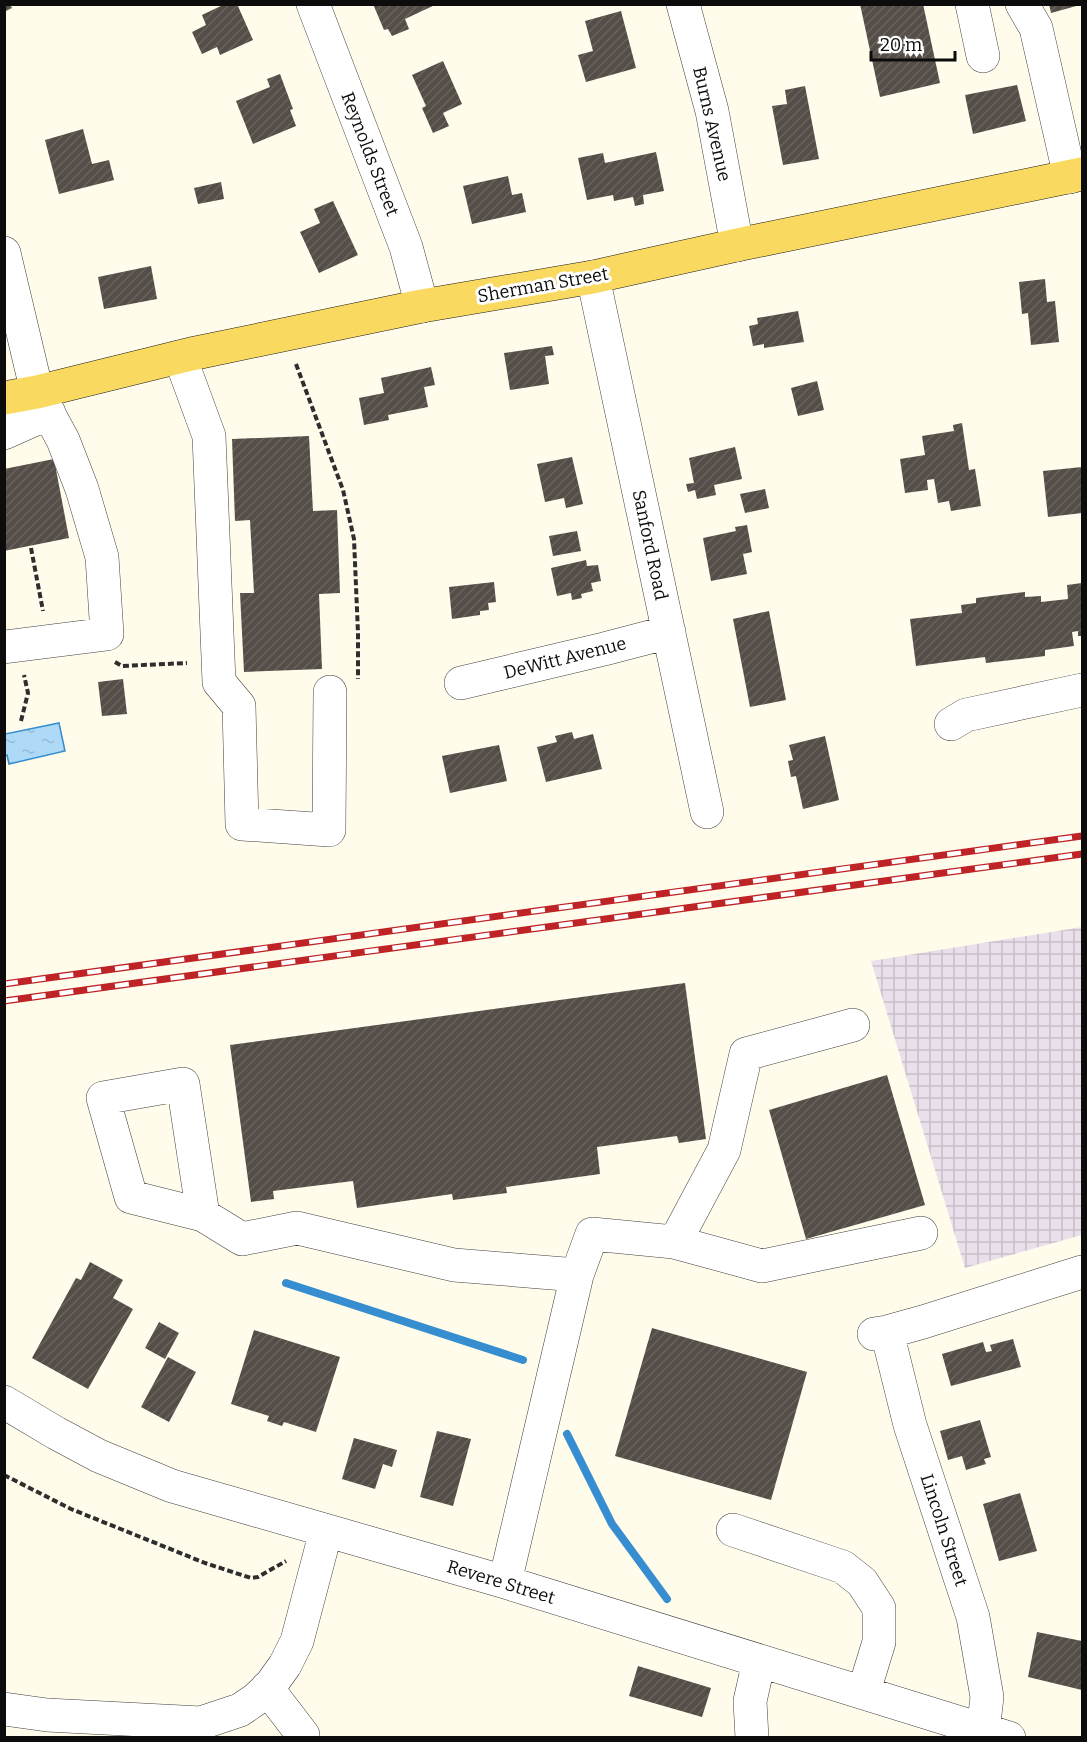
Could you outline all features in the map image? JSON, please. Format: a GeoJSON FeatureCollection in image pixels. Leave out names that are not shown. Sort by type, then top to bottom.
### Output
{"type":"FeatureCollection","features":[{"type":"Feature","properties":{"kind":"main road","name":"Sherman Street"},"geometry":{"type":"LineString","coordinates":[[4,398],[43,403],[180,357],[422,306],[593,277],[737,245],[1076,176]]}},
{"type":"Feature","properties":{"kind":"street","name":"Reynolds Street"},"geometry":{"type":"LineString","coordinates":[[313,4],[406,247],[422,306]]}},
{"type":"Feature","properties":{"kind":"street","name":"Burns Avenue"},"geometry":{"type":"LineString","coordinates":[[683,4],[712,111],[737,245]]}},
{"type":"Feature","properties":{"kind":"street"},"geometry":{"type":"LineString","coordinates":[[972,4],[983,56]]}},
{"type":"Feature","properties":{"kind":"street"},"geometry":{"type":"LineString","coordinates":[[1022,4],[1036,28],[1076,176]]}},
{"type":"Feature","properties":{"kind":"street"},"geometry":{"type":"LineString","coordinates":[[4,253],[43,403],[63,440],[82,489],[102,556],[107,634],[4,647]]}},
{"type":"Feature","properties":{"kind":"street","name":"Sanford Road"},"geometry":{"type":"LineString","coordinates":[[593,277],[707,812]]}},
{"type":"Feature","properties":{"kind":"street"},"geometry":{"type":"LineString","coordinates":[[180,357],[209,436],[219,682],[239,706],[242,824],[328,830],[330,692]]}},
{"type":"Feature","properties":{"kind":"street"},"geometry":{"type":"LineString","coordinates":[[4,433],[43,403]]}},
{"type":"Feature","properties":{"kind":"street","name":"DeWitt Avenue"},"geometry":{"type":"LineString","coordinates":[[460,682],[669,632]]}},
{"type":"Feature","properties":{"kind":"street"},"geometry":{"type":"LineString","coordinates":[[951,724],[966,715],[1083,690]]}},
{"type":"Feature","properties":{"kind":"street"},"geometry":{"type":"LineString","coordinates":[[675,1242],[724,1150],[746,1054],[853,1025]]}},
{"type":"Feature","properties":{"kind":"street"},"geometry":{"type":"LineString","coordinates":[[203,1215],[242,1239],[297,1228],[454,1265],[577,1275]]}},
{"type":"Feature","properties":{"kind":"street"},"geometry":{"type":"LineString","coordinates":[[505,1582],[577,1275],[592,1234],[675,1242],[762,1266],[921,1233]]}},
{"type":"Feature","properties":{"kind":"street","name":"Lincoln Street"},"geometry":{"type":"LineString","coordinates":[[996,1734],[973,1617],[881,1333],[1083,1272]]}},
{"type":"Feature","properties":{"kind":"street","name":"Revere Street"},"geometry":{"type":"LineString","coordinates":[[4,1402],[99,1456],[172,1486],[505,1582],[864,1691],[996,1734]]}},
{"type":"Feature","properties":{"kind":"street"},"geometry":{"type":"LineString","coordinates":[[733,1530],[843,1567],[862,1582],[879,1608],[879,1642],[864,1691]]}},
{"type":"Feature","properties":{"kind":"street"},"geometry":{"type":"LineString","coordinates":[[4,1709],[48,1715],[88,1727],[201,1723],[240,1710],[267,1688],[285,1665],[297,1641],[326,1531]]}},
{"type":"Feature","properties":{"kind":"street"},"geometry":{"type":"LineString","coordinates":[[752,1737],[750,1701],[759,1661]]}},
{"type":"Feature","properties":{"kind":"street"},"geometry":{"type":"LineString","coordinates":[[267,1688],[303,1735]]}},
{"type":"Feature","properties":{"kind":"path"},"geometry":{"type":"LineString","coordinates":[[296,364],[343,490],[354,539],[358,633],[357,685],[354,690],[330,692]]}},
{"type":"Feature","properties":{"kind":"path"},"geometry":{"type":"LineString","coordinates":[[31,548],[40,597]]}},
{"type":"Feature","properties":{"kind":"path"},"geometry":{"type":"LineString","coordinates":[[107,634],[115,662],[122,666],[218,661]]}},
{"type":"Feature","properties":{"kind":"path"},"geometry":{"type":"LineString","coordinates":[[21,720],[28,693]]}},
{"type":"Feature","properties":{"kind":"path"},"geometry":{"type":"LineString","coordinates":[[4,1475],[71,1509],[205,1563],[251,1578],[258,1577],[291,1558]]}},
{"type":"Feature","properties":{"kind":"shaded area"},"geometry":{"type":"Polygon","coordinates":[[[1082,927],[1082,1235],[965,1268],[871,961],[1082,927]]]}},
{"type":"Feature","properties":{"kind":"water"},"geometry":{"type":"Polygon","coordinates":[[[59,723],[65,751],[9,764],[7,755],[5,756],[5,734],[59,723]]]}},
{"type":"Feature","properties":{"kind":"building"},"geometry":{"type":"Polygon","coordinates":[[[4,4],[10,4],[12,8],[4,12],[4,4]]]}},
{"type":"Feature","properties":{"kind":"building"},"geometry":{"type":"Polygon","coordinates":[[[225,4],[237,4],[253,40],[220,55],[217,47],[202,54],[192,32],[206,25],[202,15],[225,4]]]}},
{"type":"Feature","properties":{"kind":"building"},"geometry":{"type":"Polygon","coordinates":[[[373,4],[437,4],[405,19],[409,29],[392,36],[388,29],[384,30],[373,4]]]}},
{"type":"Feature","properties":{"kind":"building"},"geometry":{"type":"Polygon","coordinates":[[[860,4],[923,4],[940,83],[880,97],[860,4]]]}},
{"type":"Feature","properties":{"kind":"building"},"geometry":{"type":"Polygon","coordinates":[[[1049,4],[1080,4],[1080,5],[1051,13],[1049,4]]]}},
{"type":"Feature","properties":{"kind":"building"},"geometry":{"type":"Polygon","coordinates":[[[621,11],[636,68],[586,82],[578,55],[593,51],[585,21],[621,11]]]}},
{"type":"Feature","properties":{"kind":"building"},"geometry":{"type":"Polygon","coordinates":[[[443,61],[462,104],[443,113],[449,126],[433,133],[422,108],[426,106],[412,75],[443,61]]]}},
{"type":"Feature","properties":{"kind":"building"},"geometry":{"type":"Polygon","coordinates":[[[280,74],[293,109],[290,110],[296,126],[253,144],[236,101],[270,87],[267,79],[280,74]]]}},
{"type":"Feature","properties":{"kind":"building"},"geometry":{"type":"Polygon","coordinates":[[[1017,85],[1026,121],[973,134],[965,95],[1017,85]]]}},
{"type":"Feature","properties":{"kind":"building"},"geometry":{"type":"Polygon","coordinates":[[[805,86],[819,159],[783,165],[772,106],[787,104],[785,90],[805,86]]]}},
{"type":"Feature","properties":{"kind":"building"},"geometry":{"type":"Polygon","coordinates":[[[83,129],[92,164],[109,160],[114,180],[59,194],[45,140],[83,129]]]}},
{"type":"Feature","properties":{"kind":"building"},"geometry":{"type":"Polygon","coordinates":[[[656,152],[664,191],[643,195],[644,204],[635,206],[633,197],[614,201],[613,195],[587,200],[578,158],[603,153],[605,163],[656,152]]]}},
{"type":"Feature","properties":{"kind":"building"},"geometry":{"type":"Polygon","coordinates":[[[508,176],[512,195],[522,193],[526,212],[472,224],[463,186],[508,176]]]}},
{"type":"Feature","properties":{"kind":"building"},"geometry":{"type":"Polygon","coordinates":[[[221,182],[224,199],[198,204],[194,188],[221,182]]]}},
{"type":"Feature","properties":{"kind":"building"},"geometry":{"type":"Polygon","coordinates":[[[333,201],[358,255],[319,273],[300,232],[320,223],[314,209],[333,201]]]}},
{"type":"Feature","properties":{"kind":"building"},"geometry":{"type":"Polygon","coordinates":[[[151,266],[157,299],[104,309],[98,277],[151,266]]]}},
{"type":"Feature","properties":{"kind":"building"},"geometry":{"type":"Polygon","coordinates":[[[1045,279],[1047,302],[1055,301],[1059,342],[1031,345],[1028,313],[1022,314],[1019,282],[1045,279]]]}},
{"type":"Feature","properties":{"kind":"building"},"geometry":{"type":"Polygon","coordinates":[[[798,311],[804,342],[764,348],[764,344],[753,346],[749,326],[758,324],[757,318],[798,311]]]}},
{"type":"Feature","properties":{"kind":"building"},"geometry":{"type":"Polygon","coordinates":[[[552,346],[554,355],[545,356],[549,384],[510,390],[504,353],[552,346]]]}},
{"type":"Feature","properties":{"kind":"building"},"geometry":{"type":"Polygon","coordinates":[[[431,367],[435,385],[424,387],[428,407],[388,415],[389,420],[364,425],[359,398],[384,393],[381,378],[431,367]]]}},
{"type":"Feature","properties":{"kind":"building"},"geometry":{"type":"Polygon","coordinates":[[[817,381],[824,410],[798,416],[791,388],[817,381]]]}},
{"type":"Feature","properties":{"kind":"building"},"geometry":{"type":"Polygon","coordinates":[[[962,423],[969,470],[975,469],[981,506],[951,511],[949,501],[938,503],[934,479],[927,480],[928,490],[905,493],[900,459],[925,455],[922,436],[954,431],[953,425],[962,423]]]}},
{"type":"Feature","properties":{"kind":"building"},"geometry":{"type":"Polygon","coordinates":[[[309,436],[313,511],[337,510],[340,593],[319,594],[322,669],[244,672],[240,593],[254,593],[250,520],[235,521],[232,439],[309,436]]]}},
{"type":"Feature","properties":{"kind":"building"},"geometry":{"type":"Polygon","coordinates":[[[735,447],[742,479],[714,485],[716,495],[697,499],[695,490],[688,492],[686,484],[694,483],[689,458],[735,447]]]}},
{"type":"Feature","properties":{"kind":"building"},"geometry":{"type":"Polygon","coordinates":[[[572,457],[583,504],[566,508],[564,498],[545,502],[537,464],[572,457]]]}},
{"type":"Feature","properties":{"kind":"building"},"geometry":{"type":"Polygon","coordinates":[[[54,459],[69,538],[4,551],[4,469],[54,459]]]}},
{"type":"Feature","properties":{"kind":"building"},"geometry":{"type":"Polygon","coordinates":[[[1082,467],[1082,513],[1048,517],[1043,471],[1082,467]]]}},
{"type":"Feature","properties":{"kind":"building"},"geometry":{"type":"Polygon","coordinates":[[[765,489],[769,508],[745,513],[740,494],[765,489]]]}},
{"type":"Feature","properties":{"kind":"building"},"geometry":{"type":"Polygon","coordinates":[[[747,525],[752,552],[743,554],[747,574],[711,581],[703,538],[736,531],[735,527],[747,525]]]}},
{"type":"Feature","properties":{"kind":"building"},"geometry":{"type":"Polygon","coordinates":[[[577,531],[581,551],[553,556],[549,536],[577,531]]]}},
{"type":"Feature","properties":{"kind":"building"},"geometry":{"type":"Polygon","coordinates":[[[586,560],[587,566],[598,565],[601,581],[591,583],[593,591],[581,594],[582,598],[572,600],[571,593],[557,596],[551,568],[586,560]]]}},
{"type":"Feature","properties":{"kind":"building"},"geometry":{"type":"Polygon","coordinates":[[[494,582],[496,602],[488,603],[489,610],[480,611],[480,615],[452,619],[449,587],[494,582]]]}},
{"type":"Feature","properties":{"kind":"building"},"geometry":{"type":"Polygon","coordinates":[[[1082,583],[1082,636],[1078,636],[1078,631],[1072,632],[1074,646],[1045,650],[1045,656],[986,663],[985,657],[916,666],[910,619],[962,613],[961,605],[976,603],[976,598],[1025,592],[1025,597],[1041,596],[1041,602],[1068,599],[1067,585],[1082,583]]]}},
{"type":"Feature","properties":{"kind":"building"},"geometry":{"type":"Polygon","coordinates":[[[769,611],[786,700],[750,707],[733,619],[769,611]]]}},
{"type":"Feature","properties":{"kind":"building"},"geometry":{"type":"Polygon","coordinates":[[[123,679],[127,714],[102,716],[98,682],[123,679]]]}},
{"type":"Feature","properties":{"kind":"building"},"geometry":{"type":"Polygon","coordinates":[[[572,732],[574,739],[593,734],[602,769],[546,782],[537,747],[557,742],[555,736],[572,732]]]}},
{"type":"Feature","properties":{"kind":"building"},"geometry":{"type":"Polygon","coordinates":[[[825,736],[839,800],[803,809],[796,776],[791,777],[788,761],[793,760],[789,745],[825,736]]]}},
{"type":"Feature","properties":{"kind":"building"},"geometry":{"type":"Polygon","coordinates":[[[499,745],[507,781],[450,793],[442,756],[499,745]]]}},
{"type":"Feature","properties":{"kind":"building"},"geometry":{"type":"Polygon","coordinates":[[[685,983],[706,1139],[679,1143],[677,1136],[597,1147],[600,1174],[506,1187],[507,1193],[453,1200],[452,1194],[357,1208],[353,1181],[273,1191],[274,1199],[251,1202],[230,1045],[685,983]]]}},
{"type":"Feature","properties":{"kind":"building"},"geometry":{"type":"Polygon","coordinates":[[[887,1075],[925,1205],[806,1239],[769,1110],[887,1075]]]}},
{"type":"Feature","properties":{"kind":"building"},"geometry":{"type":"Polygon","coordinates":[[[90,1262],[123,1280],[113,1298],[133,1309],[88,1389],[32,1358],[76,1278],[81,1280],[90,1262]]]}},
{"type":"Feature","properties":{"kind":"building"},"geometry":{"type":"Polygon","coordinates":[[[159,1322],[179,1333],[165,1359],[145,1348],[159,1322]]]}},
{"type":"Feature","properties":{"kind":"building"},"geometry":{"type":"Polygon","coordinates":[[[652,1328],[807,1372],[771,1500],[615,1456],[652,1328]]]}},
{"type":"Feature","properties":{"kind":"building"},"geometry":{"type":"Polygon","coordinates":[[[254,1330],[340,1357],[316,1432],[284,1422],[282,1426],[267,1421],[269,1416],[231,1404],[254,1330]]]}},
{"type":"Feature","properties":{"kind":"building"},"geometry":{"type":"Polygon","coordinates":[[[1013,1339],[1021,1367],[951,1386],[942,1354],[983,1342],[986,1352],[992,1351],[990,1345],[1013,1339]]]}},
{"type":"Feature","properties":{"kind":"building"},"geometry":{"type":"Polygon","coordinates":[[[168,1357],[196,1372],[169,1422],[141,1407],[168,1357]]]}},
{"type":"Feature","properties":{"kind":"building"},"geometry":{"type":"Polygon","coordinates":[[[980,1420],[991,1457],[984,1459],[986,1464],[966,1470],[962,1456],[948,1460],[940,1431],[980,1420]]]}},
{"type":"Feature","properties":{"kind":"building"},"geometry":{"type":"Polygon","coordinates":[[[437,1431],[471,1439],[453,1506],[420,1497],[437,1431]]]}},
{"type":"Feature","properties":{"kind":"building"},"geometry":{"type":"Polygon","coordinates":[[[354,1438],[397,1450],[392,1467],[383,1464],[375,1489],[342,1479],[354,1438]]]}},
{"type":"Feature","properties":{"kind":"building"},"geometry":{"type":"Polygon","coordinates":[[[1020,1493],[1037,1551],[999,1561],[983,1504],[1020,1493]]]}},
{"type":"Feature","properties":{"kind":"building"},"geometry":{"type":"Polygon","coordinates":[[[1037,1632],[1082,1641],[1082,1690],[1028,1677],[1037,1632]]]}},
{"type":"Feature","properties":{"kind":"building"},"geometry":{"type":"Polygon","coordinates":[[[638,1666],[711,1688],[702,1717],[629,1696],[638,1666]]]}},
{"type":"Feature","properties":{"kind":"waterway"},"geometry":{"type":"LineString","coordinates":[[286,1283],[523,1360]]}},
{"type":"Feature","properties":{"kind":"waterway"},"geometry":{"type":"LineString","coordinates":[[567,1434],[612,1524],[667,1599]]}},
{"type":"Feature","properties":{"kind":"railway"},"geometry":{"type":"LineString","coordinates":[[4,984],[1082,836]]}},
{"type":"Feature","properties":{"kind":"railway"},"geometry":{"type":"LineString","coordinates":[[4,1001],[1082,854]]}}]}
